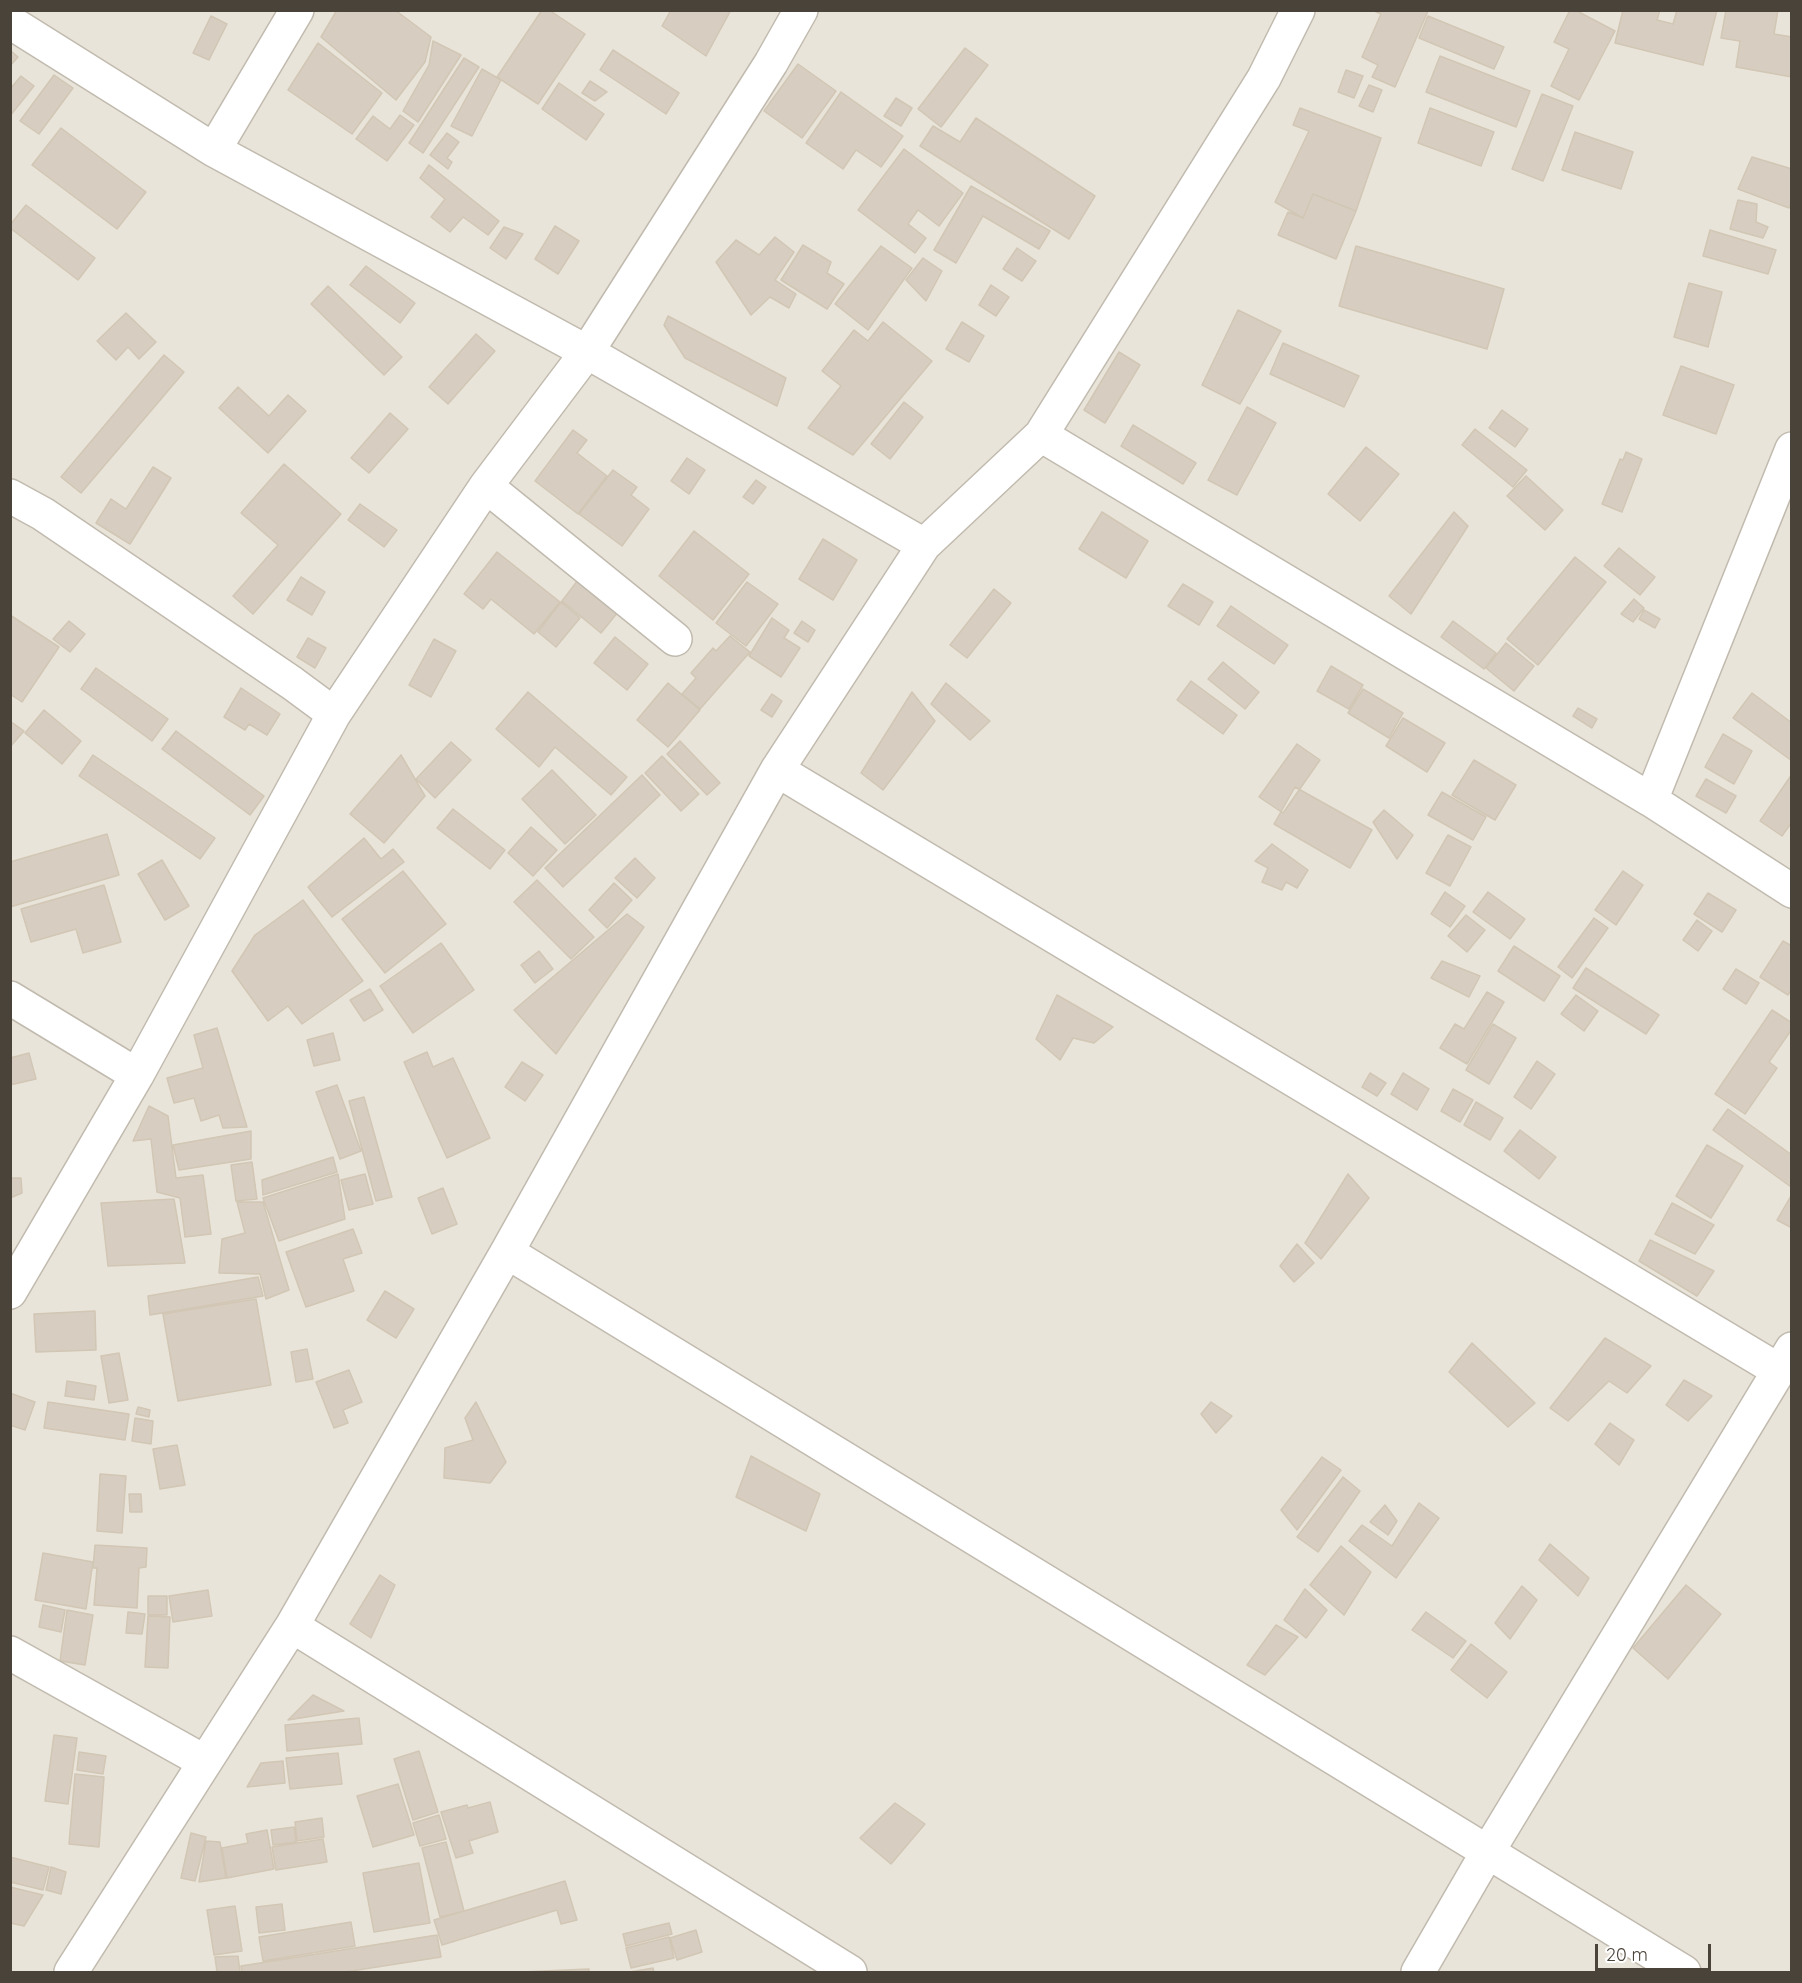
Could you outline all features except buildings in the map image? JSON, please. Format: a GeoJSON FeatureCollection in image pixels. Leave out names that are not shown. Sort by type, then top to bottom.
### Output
{"type":"FeatureCollection","features":[{"type":"Feature","properties":{"kind":"street"},"geometry":{"type":"LineString","coordinates":[[214,150],[297,10]]}},
{"type":"Feature","properties":{"kind":"street"},"geometry":{"type":"LineString","coordinates":[[10,1292],[137,1075],[334,714],[486,486],[586,352],[771,63],[801,10]]}},
{"type":"Feature","properties":{"kind":"street"},"geometry":{"type":"LineString","coordinates":[[71,1972],[292,1626],[507,1252],[777,770],[924,545],[1041,435],[1264,78],[1298,10]]}},
{"type":"Feature","properties":{"kind":"street"},"geometry":{"type":"LineString","coordinates":[[10,22],[214,150],[586,352],[924,545]]}},
{"type":"Feature","properties":{"kind":"street"},"geometry":{"type":"LineString","coordinates":[[1041,435],[1651,801],[1791,891]]}},
{"type":"Feature","properties":{"kind":"street"},"geometry":{"type":"LineString","coordinates":[[1651,801],[1791,449]]}},
{"type":"Feature","properties":{"kind":"street"},"geometry":{"type":"LineString","coordinates":[[486,486],[675,639]]}},
{"type":"Feature","properties":{"kind":"street"},"geometry":{"type":"LineString","coordinates":[[10,496],[43,514],[282,676],[334,714]]}},
{"type":"Feature","properties":{"kind":"street"},"geometry":{"type":"LineString","coordinates":[[777,770],[1785,1360],[1487,1853],[1418,1972]]}},
{"type":"Feature","properties":{"kind":"street"},"geometry":{"type":"LineString","coordinates":[[10,998],[137,1075]]}},
{"type":"Feature","properties":{"kind":"street"},"geometry":{"type":"LineString","coordinates":[[507,1252],[1684,1972]]}},
{"type":"Feature","properties":{"kind":"street"},"geometry":{"type":"LineString","coordinates":[[292,1626],[850,1972]]}},
{"type":"Feature","properties":{"kind":"street"},"geometry":{"type":"LineString","coordinates":[[10,1653],[205,1762]]}},
{"type":"Feature","properties":{"kind":"shaded area"},"geometry":{"type":"Polygon","coordinates":[[[11,11],[1791,11],[1791,1972],[11,1972],[11,11]]]}}]}
